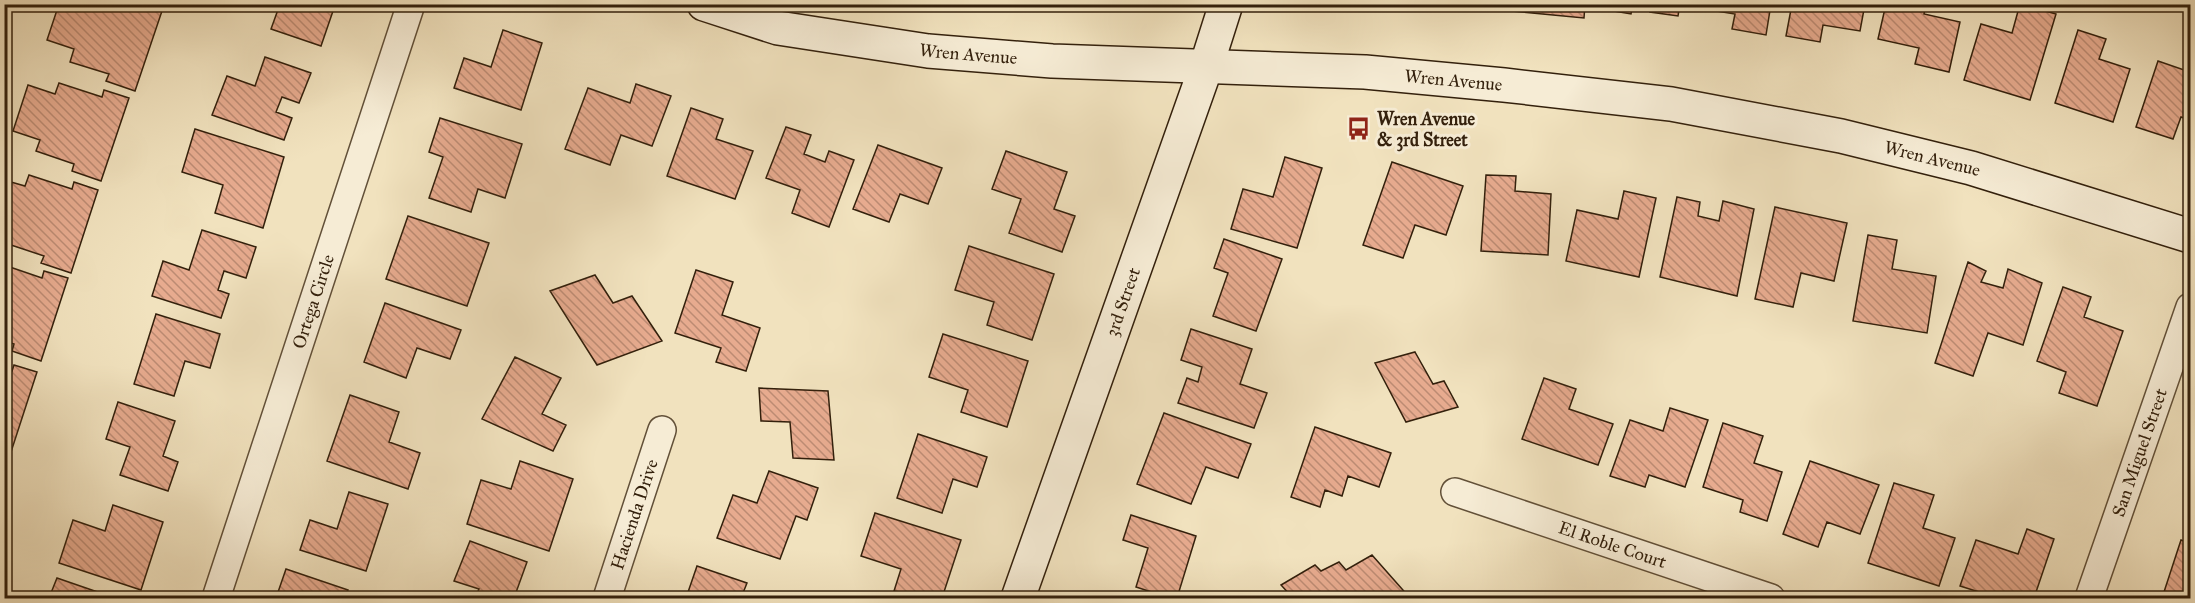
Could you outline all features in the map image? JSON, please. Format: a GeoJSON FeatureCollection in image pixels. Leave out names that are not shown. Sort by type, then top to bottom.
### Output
{"type":"FeatureCollection","features":[{"type":"Feature","properties":{"kind":"street","name":"Ortega Circle"},"geometry":{"type":"LineString","coordinates":[[216,598],[411,4]]}},
{"type":"Feature","properties":{"kind":"street","name":"Wren Avenue"},"geometry":{"type":"LineString","coordinates":[[704,4],[778,28],[928,51],[1052,62],[1365,72],[1671,104],[1841,136],[1971,168],[2190,236]]}},
{"type":"Feature","properties":{"kind":"street","name":"3rd Street"},"geometry":{"type":"LineString","coordinates":[[1018,598],[1206,67],[1226,4]]}},
{"type":"Feature","properties":{"kind":"street","name":"San Miguel Street"},"geometry":{"type":"LineString","coordinates":[[2089,598],[2190,307]]}},
{"type":"Feature","properties":{"kind":"street","name":"Hacienda Drive"},"geometry":{"type":"LineString","coordinates":[[607,598],[662,430]]}},
{"type":"Feature","properties":{"kind":"street","name":"El Roble Court"},"geometry":{"type":"LineString","coordinates":[[1455,492],[1771,598]]}},
{"type":"Feature","properties":{"kind":"building"},"geometry":{"type":"Polygon","coordinates":[[[59,4],[128,4],[136,7],[137,4],[152,4],[163,8],[135,91],[106,81],[109,74],[70,62],[74,49],[47,40],[59,4]]]}},
{"type":"Feature","properties":{"kind":"building"},"geometry":{"type":"Polygon","coordinates":[[[280,4],[320,4],[319,7],[333,11],[321,46],[271,29],[280,4]]]}},
{"type":"Feature","properties":{"kind":"building"},"geometry":{"type":"Polygon","coordinates":[[[1512,4],[1585,4],[1584,18],[1512,11],[1512,4]]]}},
{"type":"Feature","properties":{"kind":"building"},"geometry":{"type":"Polygon","coordinates":[[[1608,4],[1633,4],[1631,14],[1607,10],[1608,4]]]}},
{"type":"Feature","properties":{"kind":"building"},"geometry":{"type":"Polygon","coordinates":[[[1651,4],[1680,4],[1678,16],[1650,12],[1651,4]]]}},
{"type":"Feature","properties":{"kind":"building"},"geometry":{"type":"Polygon","coordinates":[[[1705,4],[1771,4],[1766,35],[1732,29],[1735,14],[1705,9],[1705,4]]]}},
{"type":"Feature","properties":{"kind":"building"},"geometry":{"type":"Polygon","coordinates":[[[1792,4],[1865,4],[1860,31],[1823,25],[1820,42],[1786,36],[1792,4]]]}},
{"type":"Feature","properties":{"kind":"building"},"geometry":{"type":"Polygon","coordinates":[[[1886,4],[1926,4],[1924,14],[1960,22],[1949,72],[1915,64],[1919,48],[1878,39],[1886,4]]]}},
{"type":"Feature","properties":{"kind":"building"},"geometry":{"type":"Polygon","coordinates":[[[2020,4],[2056,14],[2030,100],[1964,80],[1981,24],[2012,33],[2020,4]]]}},
{"type":"Feature","properties":{"kind":"building"},"geometry":{"type":"Polygon","coordinates":[[[503,30],[542,43],[521,110],[454,88],[464,58],[491,67],[503,30]]]}},
{"type":"Feature","properties":{"kind":"building"},"geometry":{"type":"Polygon","coordinates":[[[2078,30],[2106,39],[2099,59],[2130,69],[2113,122],[2055,103],[2078,30]]]}},
{"type":"Feature","properties":{"kind":"building"},"geometry":{"type":"Polygon","coordinates":[[[265,57],[311,73],[299,103],[282,97],[276,112],[292,118],[284,140],[212,115],[227,76],[255,86],[265,57]]]}},
{"type":"Feature","properties":{"kind":"building"},"geometry":{"type":"Polygon","coordinates":[[[2158,61],[2190,72],[2190,120],[2181,117],[2173,139],[2136,127],[2158,61]]]}},
{"type":"Feature","properties":{"kind":"building"},"geometry":{"type":"Polygon","coordinates":[[[59,83],[102,97],[104,90],[129,98],[101,181],[72,171],[74,164],[36,151],[40,140],[13,131],[28,85],[55,94],[59,83]]]}},
{"type":"Feature","properties":{"kind":"building"},"geometry":{"type":"Polygon","coordinates":[[[636,84],[671,96],[652,146],[621,135],[610,165],[565,149],[588,88],[630,103],[636,84]]]}},
{"type":"Feature","properties":{"kind":"building"},"geometry":{"type":"Polygon","coordinates":[[[691,108],[723,119],[716,139],[753,151],[735,199],[667,176],[691,108]]]}},
{"type":"Feature","properties":{"kind":"building"},"geometry":{"type":"Polygon","coordinates":[[[440,118],[522,144],[505,198],[478,189],[471,212],[429,198],[443,157],[429,152],[440,118]]]}},
{"type":"Feature","properties":{"kind":"building"},"geometry":{"type":"Polygon","coordinates":[[[786,127],[811,135],[804,154],[825,162],[829,151],[854,160],[829,227],[792,213],[800,190],[766,178],[786,127]]]}},
{"type":"Feature","properties":{"kind":"building"},"geometry":{"type":"Polygon","coordinates":[[[195,129],[284,157],[263,228],[215,213],[223,185],[182,172],[195,129]]]}},
{"type":"Feature","properties":{"kind":"building"},"geometry":{"type":"Polygon","coordinates":[[[878,145],[942,168],[928,204],[900,194],[889,222],[853,209],[878,145]]]}},
{"type":"Feature","properties":{"kind":"building"},"geometry":{"type":"Polygon","coordinates":[[[1006,151],[1067,172],[1054,209],[1075,216],[1062,252],[1009,233],[1021,199],[992,189],[1006,151]]]}},
{"type":"Feature","properties":{"kind":"building"},"geometry":{"type":"Polygon","coordinates":[[[1285,157],[1322,168],[1297,248],[1231,229],[1243,189],[1273,197],[1285,157]]]}},
{"type":"Feature","properties":{"kind":"building"},"geometry":{"type":"Polygon","coordinates":[[[1392,162],[1463,186],[1446,235],[1415,225],[1403,258],[1363,245],[1392,162]]]}},
{"type":"Feature","properties":{"kind":"building"},"geometry":{"type":"Polygon","coordinates":[[[29,175],[72,189],[74,182],[98,190],[71,273],[41,263],[44,256],[5,243],[9,232],[4,230],[4,180],[25,186],[29,175]]]}},
{"type":"Feature","properties":{"kind":"building"},"geometry":{"type":"Polygon","coordinates":[[[1486,175],[1516,176],[1515,191],[1551,194],[1548,255],[1481,251],[1486,175]]]}},
{"type":"Feature","properties":{"kind":"building"},"geometry":{"type":"Polygon","coordinates":[[[1624,191],[1656,198],[1639,277],[1566,261],[1577,210],[1618,219],[1624,191]]]}},
{"type":"Feature","properties":{"kind":"building"},"geometry":{"type":"Polygon","coordinates":[[[1677,197],[1700,202],[1698,216],[1719,221],[1723,201],[1754,209],[1737,296],[1660,277],[1677,197]]]}},
{"type":"Feature","properties":{"kind":"building"},"geometry":{"type":"Polygon","coordinates":[[[1775,207],[1847,223],[1834,281],[1801,273],[1793,307],[1755,299],[1775,207]]]}},
{"type":"Feature","properties":{"kind":"building"},"geometry":{"type":"Polygon","coordinates":[[[408,216],[489,243],[467,306],[386,279],[408,216]]]}},
{"type":"Feature","properties":{"kind":"building"},"geometry":{"type":"Polygon","coordinates":[[[202,230],[256,247],[246,278],[224,271],[218,290],[229,294],[221,318],[152,296],[163,261],[189,270],[202,230]]]}},
{"type":"Feature","properties":{"kind":"building"},"geometry":{"type":"Polygon","coordinates":[[[1868,235],[1897,240],[1892,269],[1936,276],[1927,333],[1853,321],[1868,235]]]}},
{"type":"Feature","properties":{"kind":"building"},"geometry":{"type":"Polygon","coordinates":[[[1224,239],[1282,259],[1256,331],[1213,316],[1228,273],[1214,268],[1224,239]]]}},
{"type":"Feature","properties":{"kind":"building"},"geometry":{"type":"Polygon","coordinates":[[[969,246],[1054,274],[1032,340],[987,325],[994,302],[955,290],[969,246]]]}},
{"type":"Feature","properties":{"kind":"building"},"geometry":{"type":"Polygon","coordinates":[[[1968,262],[1986,271],[1981,282],[2003,288],[2008,269],[2042,283],[2023,345],[1988,333],[1973,376],[1935,363],[1968,262]]]}},
{"type":"Feature","properties":{"kind":"building"},"geometry":{"type":"Polygon","coordinates":[[[4,265],[42,278],[44,271],[68,278],[41,361],[12,351],[14,344],[4,341],[4,265]]]}},
{"type":"Feature","properties":{"kind":"building"},"geometry":{"type":"Polygon","coordinates":[[[696,270],[733,282],[722,315],[760,328],[746,371],[716,362],[721,348],[675,333],[696,270]]]}},
{"type":"Feature","properties":{"kind":"building"},"geometry":{"type":"Polygon","coordinates":[[[595,275],[613,303],[632,296],[662,341],[597,365],[550,291],[595,275]]]}},
{"type":"Feature","properties":{"kind":"building"},"geometry":{"type":"Polygon","coordinates":[[[2063,287],[2091,297],[2084,317],[2123,331],[2097,406],[2059,393],[2066,372],[2037,361],[2063,287]]]}},
{"type":"Feature","properties":{"kind":"building"},"geometry":{"type":"Polygon","coordinates":[[[385,303],[461,330],[450,359],[417,348],[406,378],[364,362],[385,303]]]}},
{"type":"Feature","properties":{"kind":"building"},"geometry":{"type":"Polygon","coordinates":[[[156,314],[220,334],[210,368],[185,361],[174,396],[134,384],[156,314]]]}},
{"type":"Feature","properties":{"kind":"building"},"geometry":{"type":"Polygon","coordinates":[[[1191,329],[1252,349],[1240,384],[1267,393],[1254,428],[1178,403],[1187,378],[1198,382],[1202,367],[1181,360],[1191,329]]]}},
{"type":"Feature","properties":{"kind":"building"},"geometry":{"type":"Polygon","coordinates":[[[943,334],[1028,361],[1007,427],[961,412],[968,390],[929,377],[943,334]]]}},
{"type":"Feature","properties":{"kind":"building"},"geometry":{"type":"Polygon","coordinates":[[[1415,352],[1433,384],[1444,381],[1458,407],[1406,422],[1375,363],[1415,352]]]}},
{"type":"Feature","properties":{"kind":"building"},"geometry":{"type":"Polygon","coordinates":[[[515,357],[561,378],[542,414],[566,425],[553,451],[482,419],[515,357]]]}},
{"type":"Feature","properties":{"kind":"building"},"geometry":{"type":"Polygon","coordinates":[[[14,365],[37,372],[10,455],[4,453],[4,369],[12,371],[14,365]]]}},
{"type":"Feature","properties":{"kind":"building"},"geometry":{"type":"Polygon","coordinates":[[[1544,378],[1576,389],[1569,409],[1613,424],[1598,465],[1522,439],[1544,378]]]}},
{"type":"Feature","properties":{"kind":"building"},"geometry":{"type":"Polygon","coordinates":[[[759,388],[828,391],[834,460],[793,458],[790,422],[761,421],[759,388]]]}},
{"type":"Feature","properties":{"kind":"building"},"geometry":{"type":"Polygon","coordinates":[[[350,395],[399,412],[389,442],[420,453],[408,489],[327,461],[350,395]]]}},
{"type":"Feature","properties":{"kind":"building"},"geometry":{"type":"Polygon","coordinates":[[[118,402],[175,421],[163,456],[178,462],[168,491],[120,475],[130,447],[106,439],[118,402]]]}},
{"type":"Feature","properties":{"kind":"building"},"geometry":{"type":"Polygon","coordinates":[[[1670,408],[1708,420],[1685,487],[1649,475],[1645,487],[1610,476],[1630,420],[1663,431],[1670,408]]]}},
{"type":"Feature","properties":{"kind":"building"},"geometry":{"type":"Polygon","coordinates":[[[1164,413],[1251,444],[1238,478],[1206,467],[1191,504],[1137,484],[1164,413]]]}},
{"type":"Feature","properties":{"kind":"building"},"geometry":{"type":"Polygon","coordinates":[[[1723,423],[1763,436],[1754,463],[1782,472],[1767,521],[1740,512],[1743,500],[1703,487],[1723,423]]]}},
{"type":"Feature","properties":{"kind":"building"},"geometry":{"type":"Polygon","coordinates":[[[1315,427],[1391,453],[1379,487],[1348,476],[1342,496],[1325,490],[1320,507],[1291,497],[1315,427]]]}},
{"type":"Feature","properties":{"kind":"building"},"geometry":{"type":"Polygon","coordinates":[[[918,434],[987,457],[977,487],[953,479],[942,513],[897,498],[918,434]]]}},
{"type":"Feature","properties":{"kind":"building"},"geometry":{"type":"Polygon","coordinates":[[[520,461],[573,479],[549,551],[467,524],[481,480],[511,489],[520,461]]]}},
{"type":"Feature","properties":{"kind":"building"},"geometry":{"type":"Polygon","coordinates":[[[1810,461],[1879,485],[1860,534],[1827,522],[1818,547],[1783,534],[1810,461]]]}},
{"type":"Feature","properties":{"kind":"building"},"geometry":{"type":"Polygon","coordinates":[[[769,471],[818,488],[807,520],[796,516],[780,559],[717,538],[733,495],[757,503],[769,471]]]}},
{"type":"Feature","properties":{"kind":"building"},"geometry":{"type":"Polygon","coordinates":[[[1894,483],[1934,495],[1923,528],[1955,538],[1939,586],[1868,563],[1894,483]]]}},
{"type":"Feature","properties":{"kind":"building"},"geometry":{"type":"Polygon","coordinates":[[[349,492],[388,504],[366,571],[300,550],[310,520],[337,529],[349,492]]]}},
{"type":"Feature","properties":{"kind":"building"},"geometry":{"type":"Polygon","coordinates":[[[113,505],[163,522],[141,590],[59,563],[73,520],[105,531],[113,505]]]}},
{"type":"Feature","properties":{"kind":"building"},"geometry":{"type":"Polygon","coordinates":[[[875,513],[961,540],[942,598],[916,598],[894,591],[901,569],[861,556],[875,513]]]}},
{"type":"Feature","properties":{"kind":"building"},"geometry":{"type":"Polygon","coordinates":[[[1131,515],[1196,536],[1177,598],[1170,598],[1136,587],[1148,548],[1123,540],[1131,515]]]}},
{"type":"Feature","properties":{"kind":"building"},"geometry":{"type":"Polygon","coordinates":[[[2027,529],[2054,539],[2034,598],[1998,598],[1960,586],[1976,540],[2018,554],[2027,529]]]}},
{"type":"Feature","properties":{"kind":"building"},"geometry":{"type":"Polygon","coordinates":[[[2181,540],[2190,543],[2190,598],[2162,598],[2181,540]]]}},
{"type":"Feature","properties":{"kind":"building"},"geometry":{"type":"Polygon","coordinates":[[[470,541],[527,562],[514,598],[475,598],[479,589],[454,581],[470,541]]]}},
{"type":"Feature","properties":{"kind":"building"},"geometry":{"type":"Polygon","coordinates":[[[1372,555],[1410,598],[1293,598],[1281,585],[1315,565],[1321,571],[1339,562],[1346,570],[1372,555]]]}},
{"type":"Feature","properties":{"kind":"building"},"geometry":{"type":"Polygon","coordinates":[[[697,566],[747,583],[741,598],[686,598],[697,566]]]}},
{"type":"Feature","properties":{"kind":"building"},"geometry":{"type":"Polygon","coordinates":[[[286,569],[348,590],[345,598],[276,598],[286,569]]]}},
{"type":"Feature","properties":{"kind":"building"},"geometry":{"type":"Polygon","coordinates":[[[57,578],[115,598],[49,598],[57,578]]]}},
{"type":"Feature","properties":{"kind":"place","name":"Wren Avenue & 3rd Street"},"geometry":{"type":"Point","coordinates":[1359,129]}}]}
